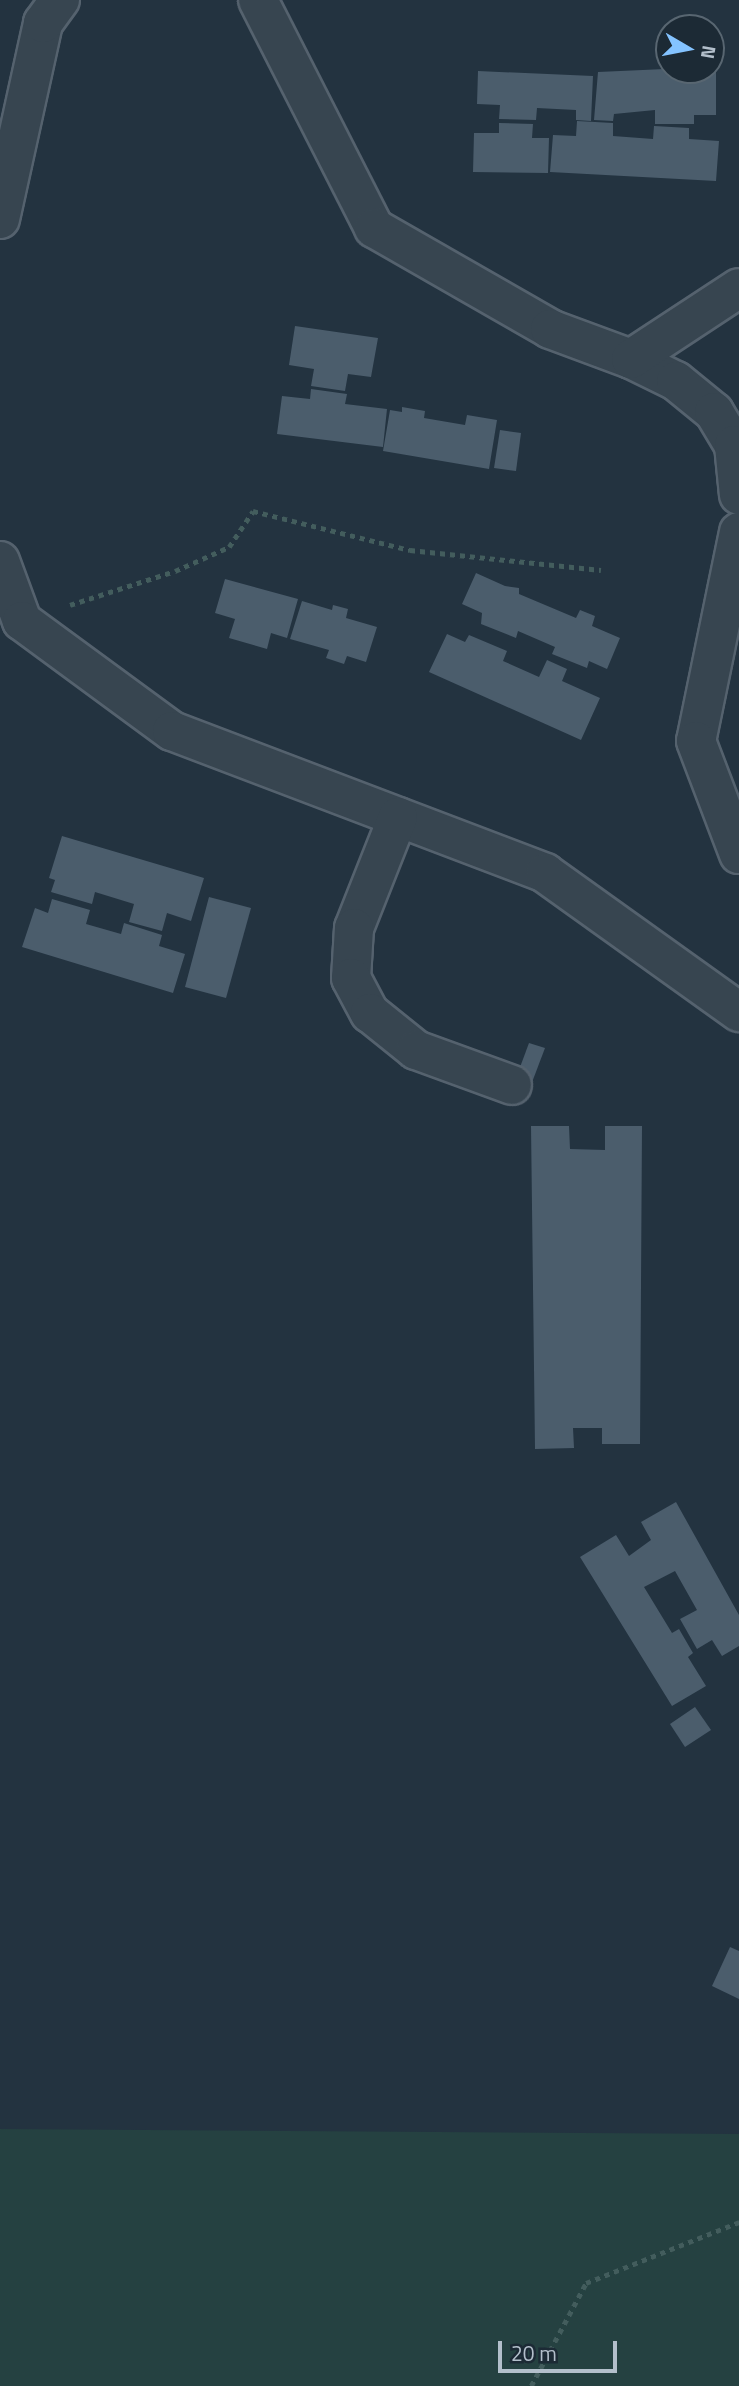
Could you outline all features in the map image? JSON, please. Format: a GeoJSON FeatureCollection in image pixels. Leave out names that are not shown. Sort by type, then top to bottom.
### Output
{"type":"FeatureCollection","features":[{"type":"Feature","properties":{"kind":"street"},"geometry":{"type":"LineString","coordinates":[[0,219],[43,23],[60,0]]}},
{"type":"Feature","properties":{"kind":"street"},"geometry":{"type":"LineString","coordinates":[[258,0],[374,228],[550,329],[631,359],[676,382],[714,412],[734,445],[739,495]]}},
{"type":"Feature","properties":{"kind":"street"},"geometry":{"type":"LineString","coordinates":[[631,359],[739,288]]}},
{"type":"Feature","properties":{"kind":"street"},"geometry":{"type":"LineString","coordinates":[[739,532],[696,741],[739,854]]}},
{"type":"Feature","properties":{"kind":"street"},"geometry":{"type":"LineString","coordinates":[[0,561],[11,624],[172,731],[545,873],[739,1012]]}},
{"type":"Feature","properties":{"kind":"street"},"geometry":{"type":"LineString","coordinates":[[398,817],[354,928],[351,978],[370,1013],[416,1049],[513,1085]]}},
{"type":"Feature","properties":{"kind":"path"},"geometry":{"type":"LineString","coordinates":[[11,624],[175,571],[229,547],[253,511],[410,550],[601,569]]}},
{"type":"Feature","properties":{"kind":"path"},"geometry":{"type":"LineString","coordinates":[[531,2386],[586,2283],[739,2222]]}},
{"type":"Feature","properties":{"kind":"green space"},"geometry":{"type":"Polygon","coordinates":[[[0,2129],[739,2134],[739,2386],[0,2386],[0,2129]]]}},
{"type":"Feature","properties":{"kind":"building"},"geometry":{"type":"Polygon","coordinates":[[[655,69],[655,84],[716,84],[716,115],[694,115],[694,124],[655,124],[655,110],[614,114],[613,121],[594,120],[598,72],[655,69]]]}},
{"type":"Feature","properties":{"kind":"building"},"geometry":{"type":"Polygon","coordinates":[[[478,71],[593,76],[591,121],[576,120],[576,110],[537,108],[536,120],[499,119],[500,105],[477,104],[478,71]]]}},
{"type":"Feature","properties":{"kind":"building"},"geometry":{"type":"Polygon","coordinates":[[[577,121],[613,123],[613,136],[653,139],[654,126],[689,128],[689,139],[719,141],[716,181],[550,172],[553,135],[576,136],[577,121]]]}},
{"type":"Feature","properties":{"kind":"building"},"geometry":{"type":"Polygon","coordinates":[[[499,123],[533,124],[532,138],[549,138],[548,173],[473,172],[474,133],[499,133],[499,123]]]}},
{"type":"Feature","properties":{"kind":"building"},"geometry":{"type":"Polygon","coordinates":[[[295,326],[378,338],[371,377],[348,374],[345,391],[311,386],[314,369],[289,365],[295,326]]]}},
{"type":"Feature","properties":{"kind":"building"},"geometry":{"type":"Polygon","coordinates":[[[311,389],[347,394],[345,404],[387,409],[383,447],[277,434],[282,396],[310,399],[311,389]]]}},
{"type":"Feature","properties":{"kind":"building"},"geometry":{"type":"Polygon","coordinates":[[[402,407],[425,411],[424,418],[465,425],[467,415],[497,420],[489,469],[383,451],[390,410],[402,412],[402,407]]]}},
{"type":"Feature","properties":{"kind":"building"},"geometry":{"type":"Polygon","coordinates":[[[500,430],[521,433],[516,471],[494,468],[500,430]]]}},
{"type":"Feature","properties":{"kind":"building"},"geometry":{"type":"Polygon","coordinates":[[[476,573],[505,586],[519,588],[519,594],[576,618],[580,610],[595,616],[592,626],[620,638],[607,669],[589,661],[587,668],[552,654],[555,647],[518,631],[516,638],[481,624],[482,613],[462,604],[476,573]]]}},
{"type":"Feature","properties":{"kind":"building"},"geometry":{"type":"Polygon","coordinates":[[[225,579],[298,599],[287,638],[271,633],[267,649],[229,638],[235,619],[215,613],[225,579]]]}},
{"type":"Feature","properties":{"kind":"building"},"geometry":{"type":"Polygon","coordinates":[[[302,601],[332,610],[333,605],[348,609],[346,618],[377,627],[366,662],[347,656],[344,664],[326,658],[329,650],[290,639],[302,601]]]}},
{"type":"Feature","properties":{"kind":"building"},"geometry":{"type":"Polygon","coordinates":[[[447,634],[465,642],[469,635],[507,651],[503,661],[539,677],[547,660],[567,669],[562,681],[600,698],[581,740],[429,672],[447,634]]]}},
{"type":"Feature","properties":{"kind":"building"},"geometry":{"type":"Polygon","coordinates":[[[62,836],[204,878],[191,921],[167,913],[162,931],[129,922],[134,904],[95,892],[92,904],[51,892],[55,880],[49,878],[62,836]]]}},
{"type":"Feature","properties":{"kind":"building"},"geometry":{"type":"Polygon","coordinates":[[[209,897],[251,908],[226,998],[185,987],[209,897]]]}},
{"type":"Feature","properties":{"kind":"building"},"geometry":{"type":"Polygon","coordinates":[[[52,899],[90,910],[86,924],[121,934],[124,923],[162,935],[159,946],[185,954],[173,993],[22,947],[35,908],[48,913],[52,899]]]}},
{"type":"Feature","properties":{"kind":"building"},"geometry":{"type":"Polygon","coordinates":[[[529,1043],[545,1048],[531,1085],[516,1078],[529,1043]]]}},
{"type":"Feature","properties":{"kind":"building"},"geometry":{"type":"Polygon","coordinates":[[[531,1126],[569,1126],[570,1149],[605,1150],[605,1126],[642,1126],[640,1444],[602,1444],[602,1428],[573,1428],[574,1448],[535,1449],[531,1126]]]}},
{"type":"Feature","properties":{"kind":"building"},"geometry":{"type":"Polygon","coordinates":[[[676,1502],[739,1615],[739,1646],[722,1656],[712,1640],[697,1649],[680,1619],[697,1610],[675,1571],[644,1587],[672,1633],[679,1629],[693,1653],[688,1657],[706,1686],[672,1706],[580,1557],[616,1535],[629,1556],[651,1540],[641,1522],[676,1502]]]}},
{"type":"Feature","properties":{"kind":"building"},"geometry":{"type":"Polygon","coordinates":[[[695,1707],[711,1730],[685,1747],[670,1724],[695,1707]]]}},
{"type":"Feature","properties":{"kind":"building"},"geometry":{"type":"Polygon","coordinates":[[[730,1947],[739,1951],[739,1999],[712,1986],[730,1947]]]}}]}
